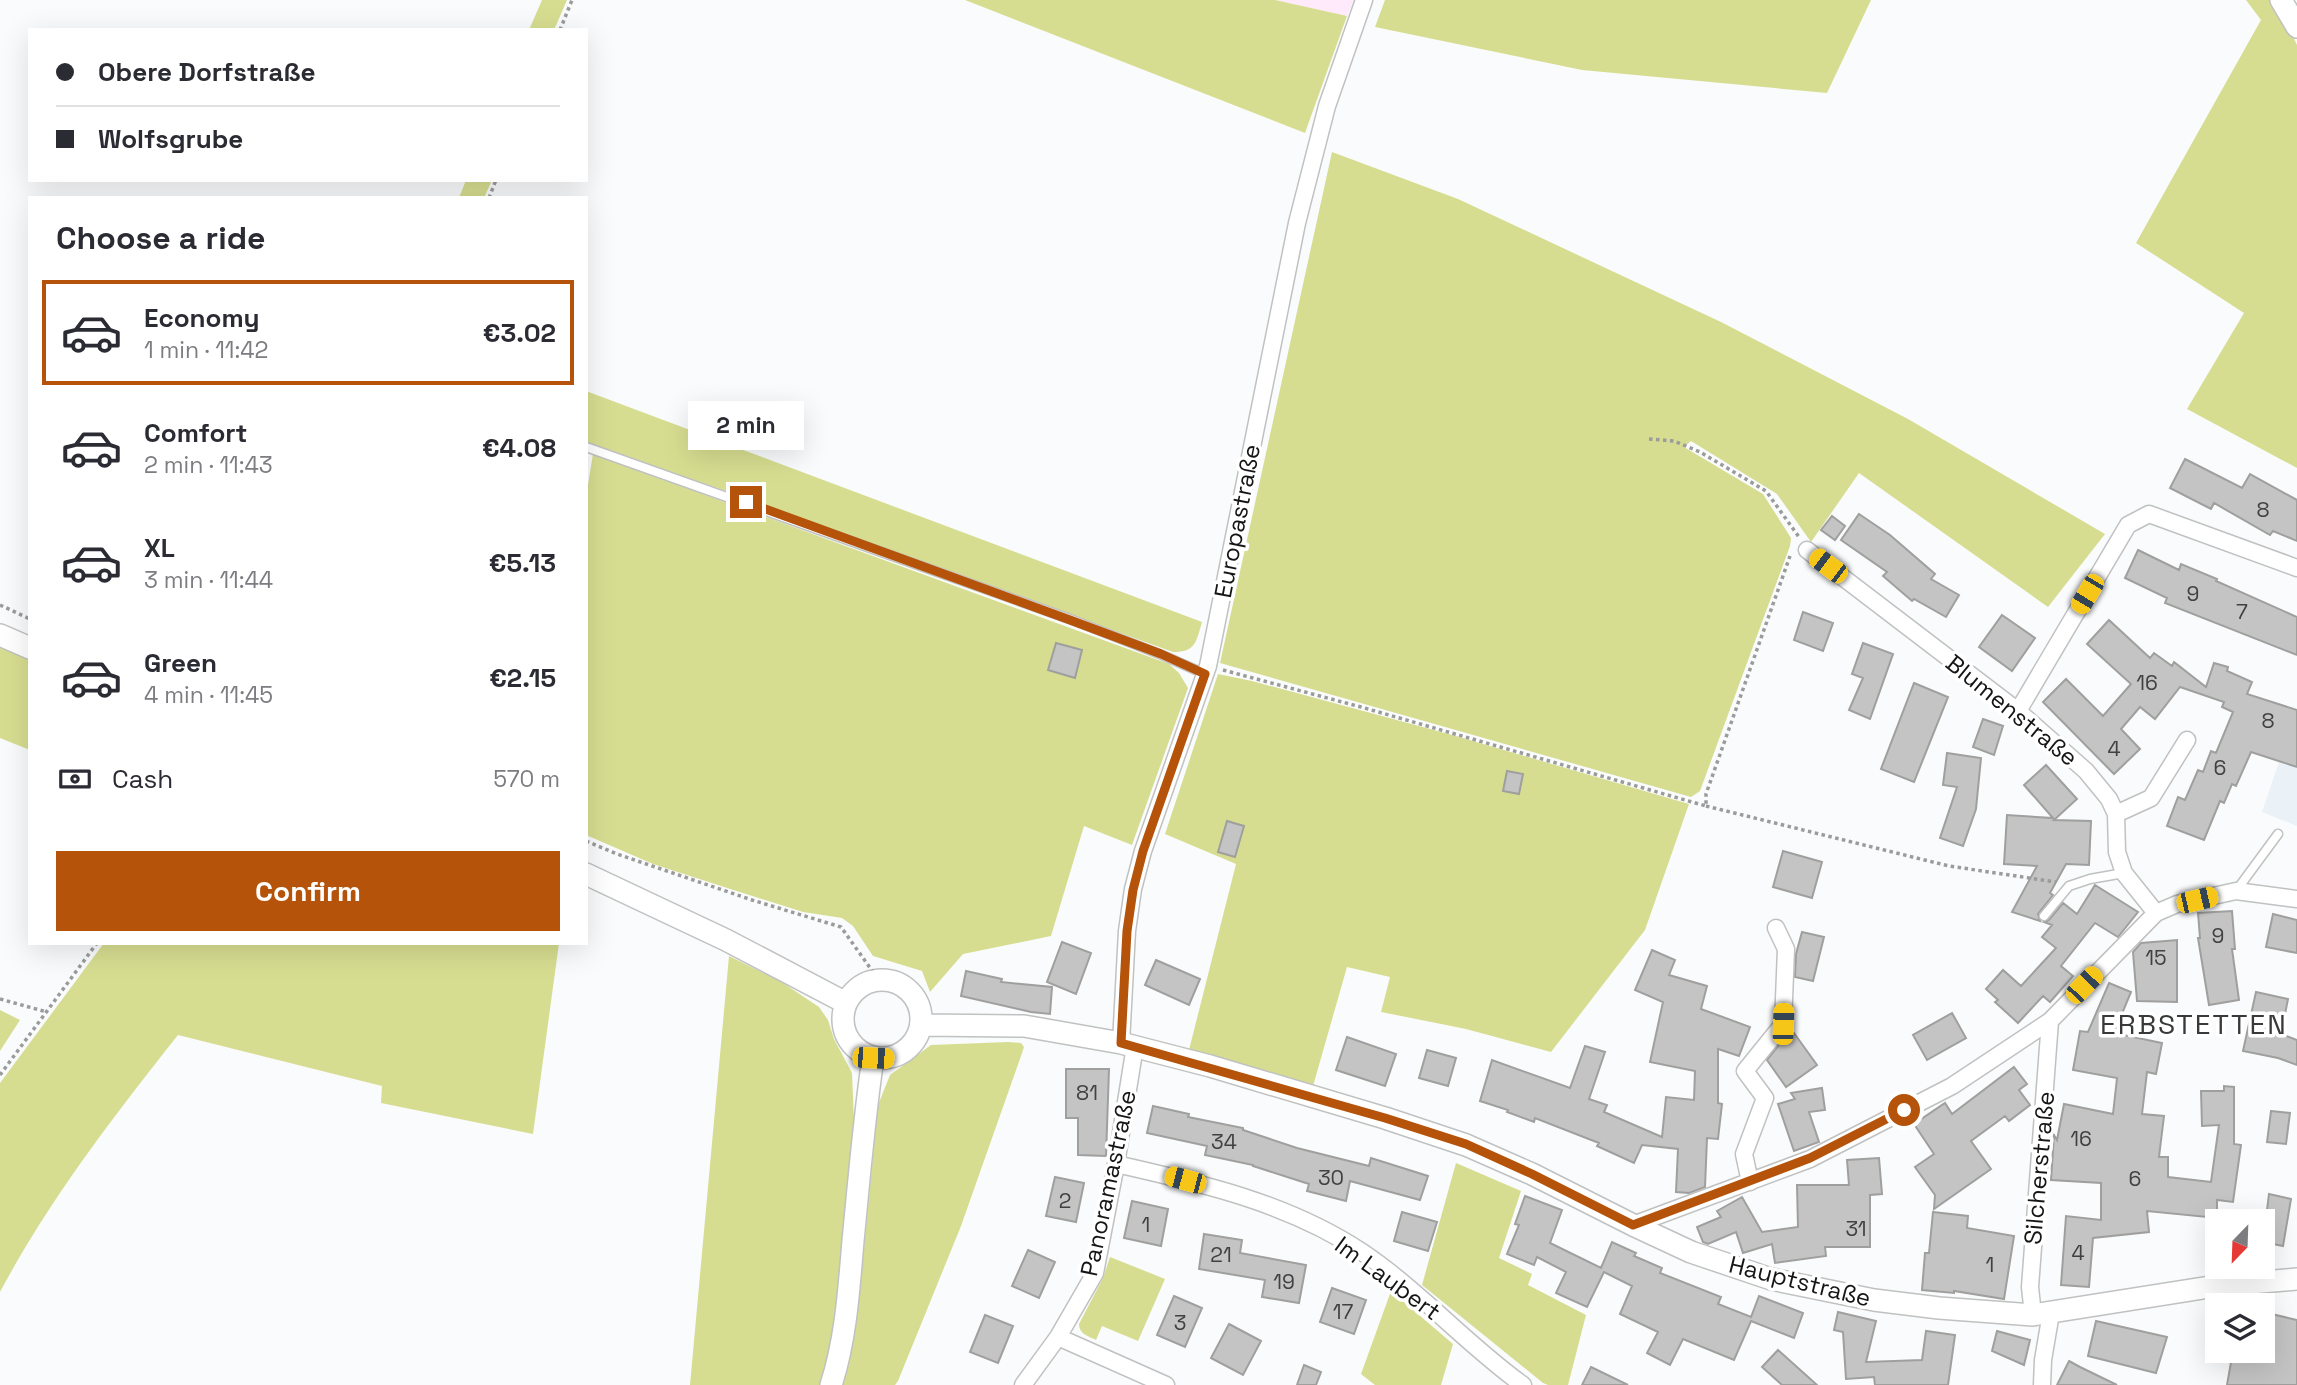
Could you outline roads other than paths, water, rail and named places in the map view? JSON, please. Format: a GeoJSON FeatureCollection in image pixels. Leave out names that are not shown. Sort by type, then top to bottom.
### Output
{"type":"FeatureCollection","features":[{"type":"Feature","properties":{"kind":"street","name":"Europastraße"},"geometry":{"type":"LineString","coordinates":[[1128,1044],[1127,931],[1133,890],[1143,851],[1206,670],[1299,211],[1327,106],[1364,0]]}},
{"type":"Feature","properties":{"kind":"street"},"geometry":{"type":"LineString","coordinates":[[2281,0],[2297,27]]}},
{"type":"Feature","properties":{"kind":"street"},"geometry":{"type":"LineString","coordinates":[[2018,711],[2128,525],[2149,514],[2297,568]]}},
{"type":"Feature","properties":{"kind":"street","name":"Blumenstraße"},"geometry":{"type":"LineString","coordinates":[[1807,550],[2018,711],[2086,771],[2109,799],[2116,814]]}},
{"type":"Feature","properties":{"kind":"street"},"geometry":{"type":"LineString","coordinates":[[0,635],[28,647]]}},
{"type":"Feature","properties":{"kind":"street"},"geometry":{"type":"LineString","coordinates":[[2156,912],[2124,873],[2117,852],[2116,814],[2151,798],[2187,740]]}},
{"type":"Feature","properties":{"kind":"street"},"geometry":{"type":"LineString","coordinates":[[588,875],[726,940],[846,1003]]}},
{"type":"Feature","properties":{"kind":"street"},"geometry":{"type":"LineString","coordinates":[[1633,1225],[1810,1158],[1952,1086],[2050,1021],[2156,912],[2177,904],[2236,891],[2297,899]]}},
{"type":"Feature","properties":{"kind":"street"},"geometry":{"type":"LineString","coordinates":[[1750,1182],[1744,1154],[1765,1098],[1745,1071],[1783,1024],[1786,948],[1776,928]]}},
{"type":"Feature","properties":{"kind":"street"},"geometry":{"type":"LineString","coordinates":[[878,979],[896,982],[911,992],[920,1007],[922,1025],[916,1041],[904,1052],[889,1058],[873,1058],[857,1050],[846,1037],[842,1020],[846,1003],[853,991],[864,983],[878,979]]}},
{"type":"Feature","properties":{"kind":"street","name":"Silcherstraße"},"geometry":{"type":"LineString","coordinates":[[2042,1385],[2042,1314],[2030,1287],[2050,1021]]}},
{"type":"Feature","properties":{"kind":"street","name":"Hauptstraße"},"geometry":{"type":"LineString","coordinates":[[922,1025],[1024,1026],[1128,1044],[1385,1118],[1466,1144],[1691,1252],[1771,1279],[1874,1300],[1926,1307],[2042,1314],[2216,1286],[2297,1279]]}},
{"type":"Feature","properties":{"kind":"street","name":"Panoramastraße"},"geometry":{"type":"LineString","coordinates":[[1023,1385],[1058,1337],[1095,1273],[1116,1164],[1128,1044]]}},
{"type":"Feature","properties":{"kind":"street"},"geometry":{"type":"LineString","coordinates":[[831,1385],[848,1295],[863,1126],[873,1058]]}},
{"type":"Feature","properties":{"kind":"street","name":"Im Laubert"},"geometry":{"type":"LineString","coordinates":[[1116,1164],[1237,1194],[1292,1213],[1361,1252],[1427,1302],[1499,1368],[1523,1385]]}},
{"type":"Feature","properties":{"kind":"street"},"geometry":{"type":"LineString","coordinates":[[1058,1337],[1166,1385]]}},
{"type":"Feature","properties":{"kind":"lane"},"geometry":{"type":"LineString","coordinates":[[588,448],[1206,670]]}},
{"type":"Feature","properties":{"kind":"lane"},"geometry":{"type":"LineString","coordinates":[[2236,891],[2278,834]]}},
{"type":"Feature","properties":{"kind":"lane"},"geometry":{"type":"LineString","coordinates":[[2044,916],[2069,886],[2124,873]]}},
{"type":"Feature","properties":{"kind":"district","name":"ERBSTETTEN"},"geometry":{"type":"Point","coordinates":[2194,1024]}}]}
